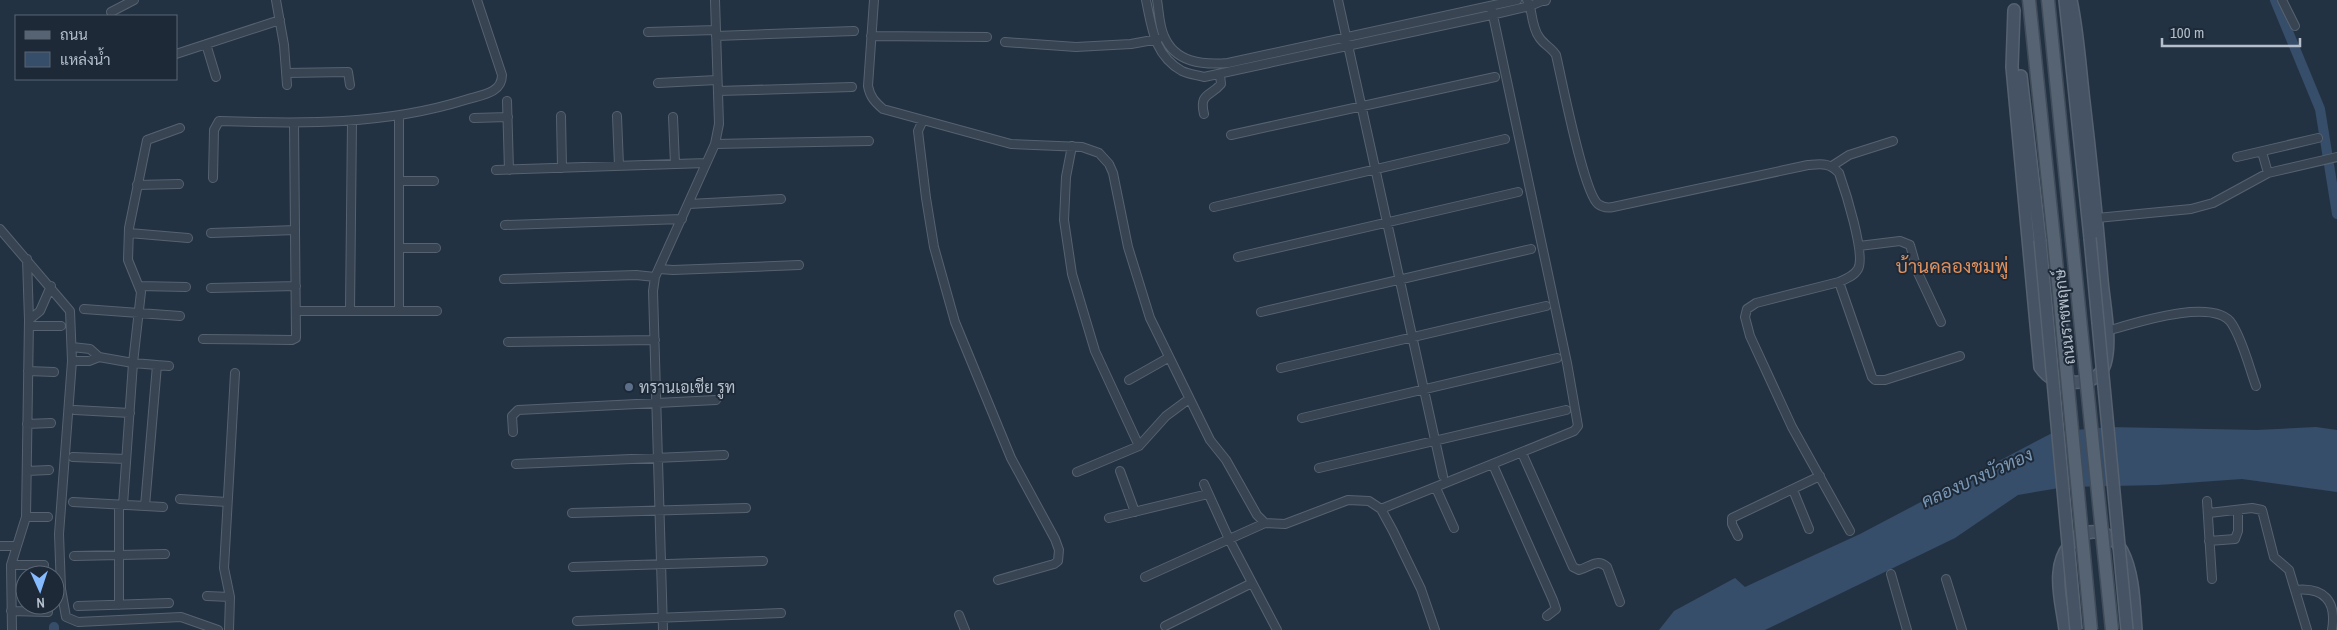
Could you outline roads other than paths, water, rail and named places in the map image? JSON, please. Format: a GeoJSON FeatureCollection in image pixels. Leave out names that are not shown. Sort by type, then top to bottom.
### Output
{"type":"FeatureCollection","features":[{"type":"Feature","properties":{"kind":"main road","name":"ถนนราชพฤกษ์"},"geometry":{"type":"LineString","coordinates":[[2030,0],[2092,630]]}},
{"type":"Feature","properties":{"kind":"main road","name":"ถนนราชพฤกษ์"},"geometry":{"type":"LineString","coordinates":[[2048,0],[2112,630]]}},
{"type":"Feature","properties":{"kind":"main road","name":"ถนนราชพฤกษ์"},"geometry":{"type":"LineString","coordinates":[[2064,0],[2090,238],[2127,630]]}},
{"type":"Feature","properties":{"kind":"main road"},"geometry":{"type":"LineString","coordinates":[[2013,5],[2012,67],[2040,367],[2047,377],[2053,380],[2064,382],[2090,381],[2099,375],[2105,365],[2108,353],[2097,218],[2071,0]]}},
{"type":"Feature","properties":{"kind":"main road","name":"ถนนราชพฤกษ์"},"geometry":{"type":"LineString","coordinates":[[2013,5],[2040,240],[2076,630]]}},
{"type":"Feature","properties":{"kind":"main road"},"geometry":{"type":"LineString","coordinates":[[2065,630],[2059,573],[2065,551],[2077,536],[2089,532],[2107,535],[2122,551],[2130,578],[2136,630]]}},
{"type":"Feature","properties":{"kind":"street"},"geometry":{"type":"LineString","coordinates":[[111,12],[134,0]]}},
{"type":"Feature","properties":{"kind":"street"},"geometry":{"type":"LineString","coordinates":[[276,0],[287,85]]}},
{"type":"Feature","properties":{"kind":"street"},"geometry":{"type":"LineString","coordinates":[[213,178],[214,130],[219,121],[294,123],[352,121],[399,116],[448,105],[496,90],[502,82],[502,75],[477,0]]}},
{"type":"Feature","properties":{"kind":"street"},"geometry":{"type":"LineString","coordinates":[[481,0],[481,9]]}},
{"type":"Feature","properties":{"kind":"street"},"geometry":{"type":"LineString","coordinates":[[662,630],[653,291],[655,277],[715,144],[719,124],[715,0]]}},
{"type":"Feature","properties":{"kind":"street"},"geometry":{"type":"LineString","coordinates":[[874,0],[868,86],[870,96],[883,109],[1011,144],[1072,146],[1099,153],[1109,164],[1113,173],[1128,247],[1140,291],[1168,358],[1210,440],[1226,460],[1257,515],[1265,523]]}},
{"type":"Feature","properties":{"kind":"street"},"geometry":{"type":"LineString","coordinates":[[1146,0],[1154,42],[1163,54],[1182,71],[1204,77],[1491,15],[1542,0]]}},
{"type":"Feature","properties":{"kind":"street"},"geometry":{"type":"LineString","coordinates":[[1157,0],[1164,36],[1174,50],[1188,60],[1206,65],[1228,62],[1517,0]]}},
{"type":"Feature","properties":{"kind":"street"},"geometry":{"type":"LineString","coordinates":[[1338,0],[1443,476]]}},
{"type":"Feature","properties":{"kind":"street"},"geometry":{"type":"LineString","coordinates":[[2282,0],[2295,26]]}},
{"type":"Feature","properties":{"kind":"street"},"geometry":{"type":"LineString","coordinates":[[1529,3],[1540,38],[1551,46],[1556,55],[1581,163],[1592,196],[1598,204],[1606,208],[1613,207],[1808,165],[1824,164],[1832,166],[1842,182],[1859,246],[1861,259],[1858,269],[1851,276],[1839,282],[1756,303],[1748,309],[1745,317],[1750,336],[1792,427],[1850,531]]}},
{"type":"Feature","properties":{"kind":"street"},"geometry":{"type":"LineString","coordinates":[[1381,509],[1522,453],[1574,431],[1578,426],[1579,420],[1500,43],[1490,6]]}},
{"type":"Feature","properties":{"kind":"street"},"geometry":{"type":"LineString","coordinates":[[178,53],[280,20]]}},
{"type":"Feature","properties":{"kind":"street"},"geometry":{"type":"LineString","coordinates":[[648,32],[854,31]]}},
{"type":"Feature","properties":{"kind":"street"},"geometry":{"type":"LineString","coordinates":[[871,36],[987,38]]}},
{"type":"Feature","properties":{"kind":"street"},"geometry":{"type":"LineString","coordinates":[[1005,42],[1076,47],[1154,42],[1164,36]]}},
{"type":"Feature","properties":{"kind":"street"},"geometry":{"type":"LineString","coordinates":[[206,44],[216,77]]}},
{"type":"Feature","properties":{"kind":"street"},"geometry":{"type":"LineString","coordinates":[[286,73],[348,72],[350,85]]}},
{"type":"Feature","properties":{"kind":"street"},"geometry":{"type":"LineString","coordinates":[[1204,114],[1201,103],[1203,98],[1221,84],[1220,75]]}},
{"type":"Feature","properties":{"kind":"street"},"geometry":{"type":"LineString","coordinates":[[1231,135],[1495,77]]}},
{"type":"Feature","properties":{"kind":"street"},"geometry":{"type":"LineString","coordinates":[[658,83],[718,80]]}},
{"type":"Feature","properties":{"kind":"street"},"geometry":{"type":"LineString","coordinates":[[718,91],[852,87]]}},
{"type":"Feature","properties":{"kind":"street"},"geometry":{"type":"LineString","coordinates":[[507,101],[509,170]]}},
{"type":"Feature","properties":{"kind":"street"},"geometry":{"type":"LineString","coordinates":[[399,116],[399,311]]}},
{"type":"Feature","properties":{"kind":"street"},"geometry":{"type":"LineString","coordinates":[[561,116],[562,168]]}},
{"type":"Feature","properties":{"kind":"street"},"geometry":{"type":"LineString","coordinates":[[617,116],[619,166]]}},
{"type":"Feature","properties":{"kind":"street"},"geometry":{"type":"LineString","coordinates":[[474,118],[508,117]]}},
{"type":"Feature","properties":{"kind":"street"},"geometry":{"type":"LineString","coordinates":[[673,117],[675,164]]}},
{"type":"Feature","properties":{"kind":"street"},"geometry":{"type":"LineString","coordinates":[[923,120],[918,131],[928,208],[940,274],[955,322],[1010,458],[1055,539],[1059,550],[1058,561],[1054,564],[998,580]]}},
{"type":"Feature","properties":{"kind":"street"},"geometry":{"type":"LineString","coordinates":[[350,311],[352,121]]}},
{"type":"Feature","properties":{"kind":"street"},"geometry":{"type":"LineString","coordinates":[[203,339],[292,340],[296,338],[294,123]]}},
{"type":"Feature","properties":{"kind":"street"},"geometry":{"type":"LineString","coordinates":[[119,605],[121,505],[133,363],[140,312],[139,286],[128,260],[129,233],[146,140],[180,128]]}},
{"type":"Feature","properties":{"kind":"street"},"geometry":{"type":"LineString","coordinates":[[2237,157],[2318,138]]}},
{"type":"Feature","properties":{"kind":"street"},"geometry":{"type":"LineString","coordinates":[[1214,207],[1505,139]]}},
{"type":"Feature","properties":{"kind":"street"},"geometry":{"type":"LineString","coordinates":[[715,144],[869,140]]}},
{"type":"Feature","properties":{"kind":"street"},"geometry":{"type":"LineString","coordinates":[[1832,166],[1848,155],[1893,142]]}},
{"type":"Feature","properties":{"kind":"street"},"geometry":{"type":"LineString","coordinates":[[1072,146],[1066,177],[1064,220],[1072,274],[1095,351],[1139,446]]}},
{"type":"Feature","properties":{"kind":"street"},"geometry":{"type":"LineString","coordinates":[[2262,152],[2268,173]]}},
{"type":"Feature","properties":{"kind":"street"},"geometry":{"type":"LineString","coordinates":[[2097,218],[2191,209],[2213,202],[2268,173],[2337,157]]}},
{"type":"Feature","properties":{"kind":"street"},"geometry":{"type":"LineString","coordinates":[[496,170],[706,163]]}},
{"type":"Feature","properties":{"kind":"street"},"geometry":{"type":"LineString","coordinates":[[399,181],[434,181]]}},
{"type":"Feature","properties":{"kind":"street"},"geometry":{"type":"LineString","coordinates":[[137,185],[179,184]]}},
{"type":"Feature","properties":{"kind":"street"},"geometry":{"type":"LineString","coordinates":[[1238,257],[1518,192]]}},
{"type":"Feature","properties":{"kind":"street"},"geometry":{"type":"LineString","coordinates":[[689,204],[781,199]]}},
{"type":"Feature","properties":{"kind":"street"},"geometry":{"type":"LineString","coordinates":[[505,225],[682,219]]}},
{"type":"Feature","properties":{"kind":"street"},"geometry":{"type":"LineString","coordinates":[[0,229],[70,310],[72,361],[59,534],[61,589],[66,617],[78,622],[181,618],[218,630]]}},
{"type":"Feature","properties":{"kind":"street"},"geometry":{"type":"LineString","coordinates":[[211,232],[295,230]]}},
{"type":"Feature","properties":{"kind":"street"},"geometry":{"type":"LineString","coordinates":[[129,233],[188,238]]}},
{"type":"Feature","properties":{"kind":"street"},"geometry":{"type":"LineString","coordinates":[[1859,246],[1900,241],[1910,245],[1918,273],[1941,322]]}},
{"type":"Feature","properties":{"kind":"street"},"geometry":{"type":"LineString","coordinates":[[400,248],[436,248]]}},
{"type":"Feature","properties":{"kind":"street"},"geometry":{"type":"LineString","coordinates":[[1261,312],[1531,249]]}},
{"type":"Feature","properties":{"kind":"street"},"geometry":{"type":"LineString","coordinates":[[12,630],[11,565],[26,517],[29,323],[27,259]]}},
{"type":"Feature","properties":{"kind":"street"},"geometry":{"type":"LineString","coordinates":[[659,268],[673,270],[799,265]]}},
{"type":"Feature","properties":{"kind":"street"},"geometry":{"type":"LineString","coordinates":[[504,279],[636,275],[655,277]]}},
{"type":"Feature","properties":{"kind":"street"},"geometry":{"type":"LineString","coordinates":[[1839,282],[1872,377],[1875,380],[1885,380],[1960,356]]}},
{"type":"Feature","properties":{"kind":"street"},"geometry":{"type":"LineString","coordinates":[[29,323],[40,311],[51,286]]}},
{"type":"Feature","properties":{"kind":"street"},"geometry":{"type":"LineString","coordinates":[[139,286],[186,287]]}},
{"type":"Feature","properties":{"kind":"street"},"geometry":{"type":"LineString","coordinates":[[211,288],[296,286]]}},
{"type":"Feature","properties":{"kind":"street"},"geometry":{"type":"LineString","coordinates":[[1281,368],[1546,306]]}},
{"type":"Feature","properties":{"kind":"street"},"geometry":{"type":"LineString","coordinates":[[84,310],[180,316]]}},
{"type":"Feature","properties":{"kind":"street"},"geometry":{"type":"LineString","coordinates":[[296,311],[437,311]]}},
{"type":"Feature","properties":{"kind":"street"},"geometry":{"type":"LineString","coordinates":[[2106,331],[2161,316],[2194,312],[2220,315],[2232,323],[2256,386]]}},
{"type":"Feature","properties":{"kind":"street"},"geometry":{"type":"LineString","coordinates":[[29,323],[61,326]]}},
{"type":"Feature","properties":{"kind":"street"},"geometry":{"type":"LineString","coordinates":[[508,342],[655,340]]}},
{"type":"Feature","properties":{"kind":"street"},"geometry":{"type":"LineString","coordinates":[[72,347],[90,349],[99,357],[133,363],[169,366]]}},
{"type":"Feature","properties":{"kind":"street"},"geometry":{"type":"LineString","coordinates":[[72,361],[89,361],[99,357]]}},
{"type":"Feature","properties":{"kind":"street"},"geometry":{"type":"LineString","coordinates":[[1129,380],[1168,358]]}},
{"type":"Feature","properties":{"kind":"street"},"geometry":{"type":"LineString","coordinates":[[1302,418],[1557,358]]}},
{"type":"Feature","properties":{"kind":"street"},"geometry":{"type":"LineString","coordinates":[[145,506],[156,365]]}},
{"type":"Feature","properties":{"kind":"street"},"geometry":{"type":"LineString","coordinates":[[28,370],[54,372]]}},
{"type":"Feature","properties":{"kind":"street"},"geometry":{"type":"LineString","coordinates":[[229,630],[230,597],[224,568],[235,373]]}},
{"type":"Feature","properties":{"kind":"street"},"geometry":{"type":"LineString","coordinates":[[1077,472],[1139,446],[1166,416],[1189,399]]}},
{"type":"Feature","properties":{"kind":"street"},"geometry":{"type":"LineString","coordinates":[[513,432],[512,416],[518,410],[716,400]]}},
{"type":"Feature","properties":{"kind":"street"},"geometry":{"type":"LineString","coordinates":[[75,410],[130,413]]}},
{"type":"Feature","properties":{"kind":"street"},"geometry":{"type":"LineString","coordinates":[[1319,468],[1566,410]]}},
{"type":"Feature","properties":{"kind":"street"},"geometry":{"type":"LineString","coordinates":[[27,424],[51,423]]}},
{"type":"Feature","properties":{"kind":"street"},"geometry":{"type":"LineString","coordinates":[[1522,453],[1573,567],[1579,570],[1596,562],[1602,563],[1607,567],[1620,602]]}},
{"type":"Feature","properties":{"kind":"street"},"geometry":{"type":"LineString","coordinates":[[516,464],[724,455]]}},
{"type":"Feature","properties":{"kind":"street"},"geometry":{"type":"LineString","coordinates":[[73,457],[126,459]]}},
{"type":"Feature","properties":{"kind":"street"},"geometry":{"type":"LineString","coordinates":[[1493,465],[1553,600],[1555,612],[1546,616]]}},
{"type":"Feature","properties":{"kind":"street"},"geometry":{"type":"LineString","coordinates":[[27,471],[49,470]]}},
{"type":"Feature","properties":{"kind":"street"},"geometry":{"type":"LineString","coordinates":[[1120,470],[1135,512]]}},
{"type":"Feature","properties":{"kind":"street"},"geometry":{"type":"LineString","coordinates":[[1738,536],[1732,524],[1732,518],[1820,476]]}},
{"type":"Feature","properties":{"kind":"street"},"geometry":{"type":"LineString","coordinates":[[1204,484],[1229,539],[1277,630]]}},
{"type":"Feature","properties":{"kind":"street"},"geometry":{"type":"LineString","coordinates":[[1436,488],[1454,528]]}},
{"type":"Feature","properties":{"kind":"street"},"geometry":{"type":"LineString","coordinates":[[1793,490],[1809,529]]}},
{"type":"Feature","properties":{"kind":"street"},"geometry":{"type":"LineString","coordinates":[[1109,518],[1208,494]]}},
{"type":"Feature","properties":{"kind":"street"},"geometry":{"type":"LineString","coordinates":[[180,499],[227,502]]}},
{"type":"Feature","properties":{"kind":"street"},"geometry":{"type":"LineString","coordinates":[[1145,576],[1265,523],[1285,524],[1348,500],[1369,501],[1381,509],[1421,589],[1435,630]]}},
{"type":"Feature","properties":{"kind":"street"},"geometry":{"type":"LineString","coordinates":[[2207,501],[2212,579]]}},
{"type":"Feature","properties":{"kind":"street"},"geometry":{"type":"LineString","coordinates":[[73,502],[163,508]]}},
{"type":"Feature","properties":{"kind":"street"},"geometry":{"type":"LineString","coordinates":[[572,513],[746,508]]}},
{"type":"Feature","properties":{"kind":"street"},"geometry":{"type":"LineString","coordinates":[[2209,513],[2258,508],[2262,510],[2274,557],[2288,570],[2307,630]]}},
{"type":"Feature","properties":{"kind":"street"},"geometry":{"type":"LineString","coordinates":[[2209,541],[2235,538],[2238,531],[2238,510]]}},
{"type":"Feature","properties":{"kind":"street"},"geometry":{"type":"LineString","coordinates":[[26,517],[48,516]]}},
{"type":"Feature","properties":{"kind":"street"},"geometry":{"type":"LineString","coordinates":[[0,546],[17,546]]}},
{"type":"Feature","properties":{"kind":"street"},"geometry":{"type":"LineString","coordinates":[[74,556],[165,554]]}},
{"type":"Feature","properties":{"kind":"street"},"geometry":{"type":"LineString","coordinates":[[573,566],[763,561]]}},
{"type":"Feature","properties":{"kind":"street"},"geometry":{"type":"LineString","coordinates":[[1891,574],[1907,630]]}},
{"type":"Feature","properties":{"kind":"street"},"geometry":{"type":"LineString","coordinates":[[1946,580],[1962,630]]}},
{"type":"Feature","properties":{"kind":"street"},"geometry":{"type":"LineString","coordinates":[[1164,626],[1252,583]]}},
{"type":"Feature","properties":{"kind":"street"},"geometry":{"type":"LineString","coordinates":[[2295,590],[2312,590],[2326,596],[2332,606],[2332,630]]}},
{"type":"Feature","properties":{"kind":"street"},"geometry":{"type":"LineString","coordinates":[[207,596],[230,597]]}},
{"type":"Feature","properties":{"kind":"street"},"geometry":{"type":"LineString","coordinates":[[78,606],[170,603]]}},
{"type":"Feature","properties":{"kind":"street"},"geometry":{"type":"LineString","coordinates":[[11,611],[15,611]]}},
{"type":"Feature","properties":{"kind":"street"},"geometry":{"type":"LineString","coordinates":[[577,621],[780,613]]}},
{"type":"Feature","properties":{"kind":"street"},"geometry":{"type":"LineString","coordinates":[[959,615],[965,630]]}},
{"type":"Feature","properties":{"kind":"water","name":"คลองบางบัวทอง"},"geometry":{"type":"Polygon","coordinates":[[[2109,427],[2257,430],[2316,427],[2337,430],[2337,492],[2242,479],[2158,485],[2065,487],[2018,495],[1955,538],[1765,630],[1659,630],[1674,611],[1735,578],[1745,587],[1860,534],[2054,432],[2109,427]]]}},
{"type":"Feature","properties":{"kind":"waterway"},"geometry":{"type":"LineString","coordinates":[[2275,0],[2320,109],[2337,214]]}},
{"type":"Feature","properties":{"kind":"place","name":"ทรานเอเชีย รูท"},"geometry":{"type":"Point","coordinates":[629,387]}},
{"type":"Feature","properties":{"kind":"district","name":"บ้านคลองชมพู่"},"geometry":{"type":"Point","coordinates":[1952,266]}}]}
